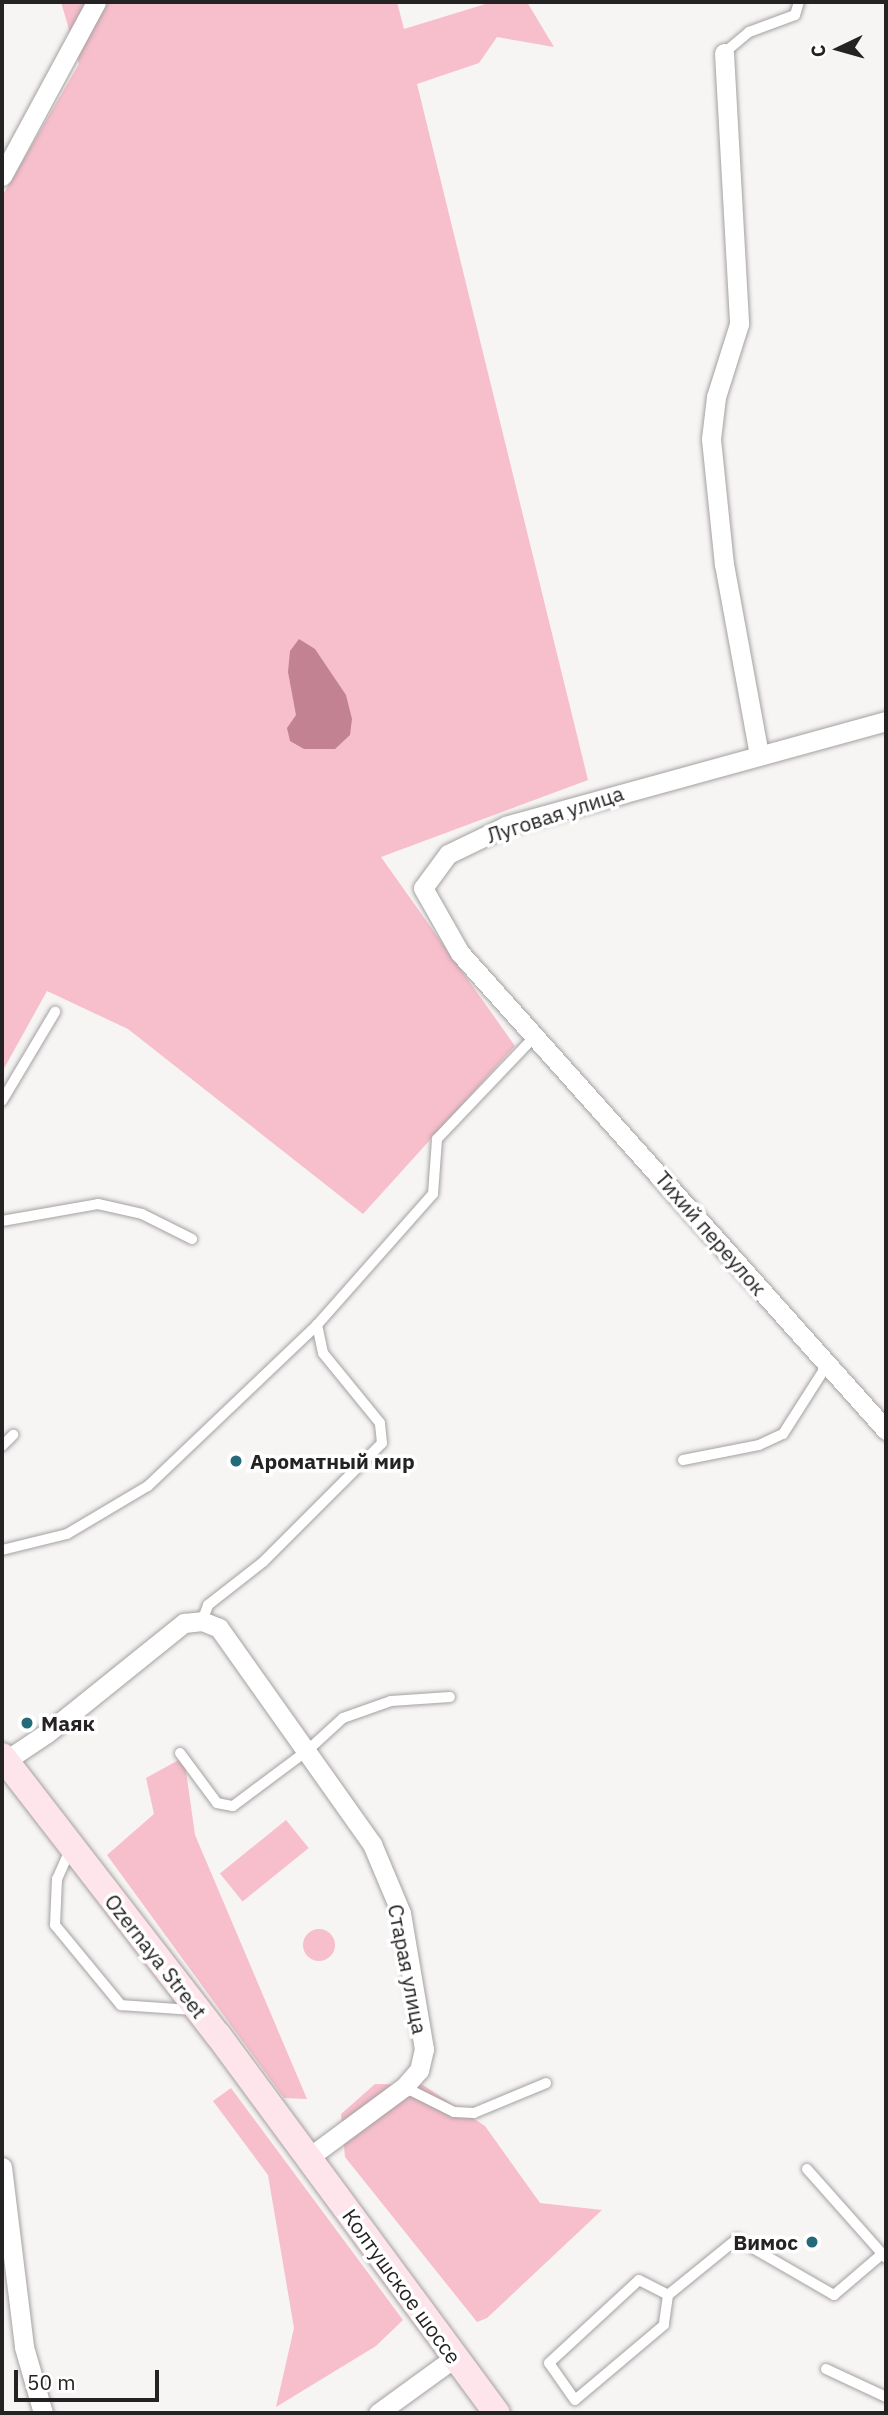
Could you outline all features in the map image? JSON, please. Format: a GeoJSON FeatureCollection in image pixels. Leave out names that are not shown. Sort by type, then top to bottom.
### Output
{"type":"FeatureCollection","features":[{"type":"Feature","properties":{"kind":"main road","name":"Ozernaya Street"},"geometry":{"type":"LineString","coordinates":[[3,1760],[198,2010],[307,2158]]}},
{"type":"Feature","properties":{"kind":"main road","name":"Колтушское шоссе"},"geometry":{"type":"LineString","coordinates":[[307,2158],[497,2413]]}},
{"type":"Feature","properties":{"kind":"street"},"geometry":{"type":"LineString","coordinates":[[2,176],[96,2]]}},
{"type":"Feature","properties":{"kind":"street"},"geometry":{"type":"LineString","coordinates":[[723,53],[739,324],[716,397],[712,451],[724,564],[759,754]]}},
{"type":"Feature","properties":{"kind":"street","name":"Луговая улица"},"geometry":{"type":"LineString","coordinates":[[536,1035],[460,953],[428,902],[423,888],[430,875],[449,853],[506,826],[886,721]]}},
{"type":"Feature","properties":{"kind":"street","name":"Тихий переулок"},"geometry":{"type":"LineString","coordinates":[[536,1035],[886,1430]]}},
{"type":"Feature","properties":{"kind":"street"},"geometry":{"type":"LineString","coordinates":[[3,1760],[184,1623],[202,1621]]}},
{"type":"Feature","properties":{"kind":"street","name":"Старая улица"},"geometry":{"type":"LineString","coordinates":[[202,1621],[219,1628],[308,1750],[372,1844],[401,1913],[424,2049],[419,2070],[404,2087],[307,2158]]}},
{"type":"Feature","properties":{"kind":"street"},"geometry":{"type":"LineString","coordinates":[[2,2167],[24,2347],[43,2413]]}},
{"type":"Feature","properties":{"kind":"street"},"geometry":{"type":"LineString","coordinates":[[378,2413],[454,2358]]}},
{"type":"Feature","properties":{"kind":"lane"},"geometry":{"type":"LineString","coordinates":[[723,53],[749,32],[795,15],[799,2]]}},
{"type":"Feature","properties":{"kind":"lane"},"geometry":{"type":"LineString","coordinates":[[2,1101],[55,1012]]}},
{"type":"Feature","properties":{"kind":"lane"},"geometry":{"type":"LineString","coordinates":[[2,1550],[67,1534],[148,1486],[317,1325],[433,1194],[438,1139],[536,1035]]}},
{"type":"Feature","properties":{"kind":"lane"},"geometry":{"type":"LineString","coordinates":[[2,1222],[98,1204],[142,1214],[192,1239]]}},
{"type":"Feature","properties":{"kind":"lane"},"geometry":{"type":"LineString","coordinates":[[202,1621],[208,1605],[262,1562],[382,1443],[380,1423],[323,1353],[317,1325]]}},
{"type":"Feature","properties":{"kind":"lane"},"geometry":{"type":"LineString","coordinates":[[683,1460],[759,1446],[783,1434],[827,1365]]}},
{"type":"Feature","properties":{"kind":"lane"},"geometry":{"type":"LineString","coordinates":[[2,1446],[13,1435]]}},
{"type":"Feature","properties":{"kind":"lane"},"geometry":{"type":"LineString","coordinates":[[180,1753],[224,1807],[233,1806],[308,1750],[342,1718],[391,1701],[450,1697]]}},
{"type":"Feature","properties":{"kind":"lane"},"geometry":{"type":"LineString","coordinates":[[71,1846],[57,1879],[55,1925],[121,2005],[198,2010]]}},
{"type":"Feature","properties":{"kind":"lane"},"geometry":{"type":"LineString","coordinates":[[404,2087],[454,2112],[474,2113],[546,2083]]}},
{"type":"Feature","properties":{"kind":"lane"},"geometry":{"type":"LineString","coordinates":[[668,2295],[639,2280],[549,2363],[575,2400],[664,2325],[668,2295],[737,2239],[835,2295],[884,2256],[807,2169]]}},
{"type":"Feature","properties":{"kind":"lane"},"geometry":{"type":"LineString","coordinates":[[826,2369],[886,2397]]}},
{"type":"Feature","properties":{"kind":"shaded area"},"geometry":{"type":"Polygon","coordinates":[[[61,2],[397,2],[404,29],[492,2],[527,2],[554,47],[497,37],[479,63],[417,84],[588,780],[381,857],[515,1046],[363,1214],[128,1029],[47,991],[2,1072],[2,196],[79,64],[61,2]]]}},
{"type":"Feature","properties":{"kind":"shaded area"},"geometry":{"type":"Polygon","coordinates":[[[299,639],[315,649],[346,695],[352,719],[350,735],[335,749],[304,749],[290,741],[287,728],[296,715],[288,672],[290,651],[299,639]]]}},
{"type":"Feature","properties":{"kind":"shaded area"},"geometry":{"type":"Polygon","coordinates":[[[184,1757],[195,1835],[307,2099],[284,2098],[107,1855],[154,1814],[146,1778],[184,1757]]]}},
{"type":"Feature","properties":{"kind":"shaded area"},"geometry":{"type":"Polygon","coordinates":[[[286,1820],[309,1848],[243,1901],[220,1873],[286,1820]]]}},
{"type":"Feature","properties":{"kind":"shaded area"},"geometry":{"type":"Polygon","coordinates":[[[319,1929],[330,1934],[335,1945],[330,1956],[319,1961],[308,1956],[303,1945],[308,1934],[319,1929]]]}},
{"type":"Feature","properties":{"kind":"shaded area"},"geometry":{"type":"Polygon","coordinates":[[[375,2084],[423,2085],[485,2126],[540,2203],[602,2210],[487,2318],[477,2322],[345,2157],[341,2114],[375,2084]]]}},
{"type":"Feature","properties":{"kind":"shaded area"},"geometry":{"type":"Polygon","coordinates":[[[231,2088],[403,2320],[376,2346],[276,2407],[294,2328],[268,2175],[213,2101],[231,2088]]]}},
{"type":"Feature","properties":{"kind":"place","name":"Ароматный мир"},"geometry":{"type":"Point","coordinates":[236,1461]}},
{"type":"Feature","properties":{"kind":"place","name":"Маяк"},"geometry":{"type":"Point","coordinates":[27,1723]}},
{"type":"Feature","properties":{"kind":"place","name":"Вимос"},"geometry":{"type":"Point","coordinates":[812,2242]}}]}
